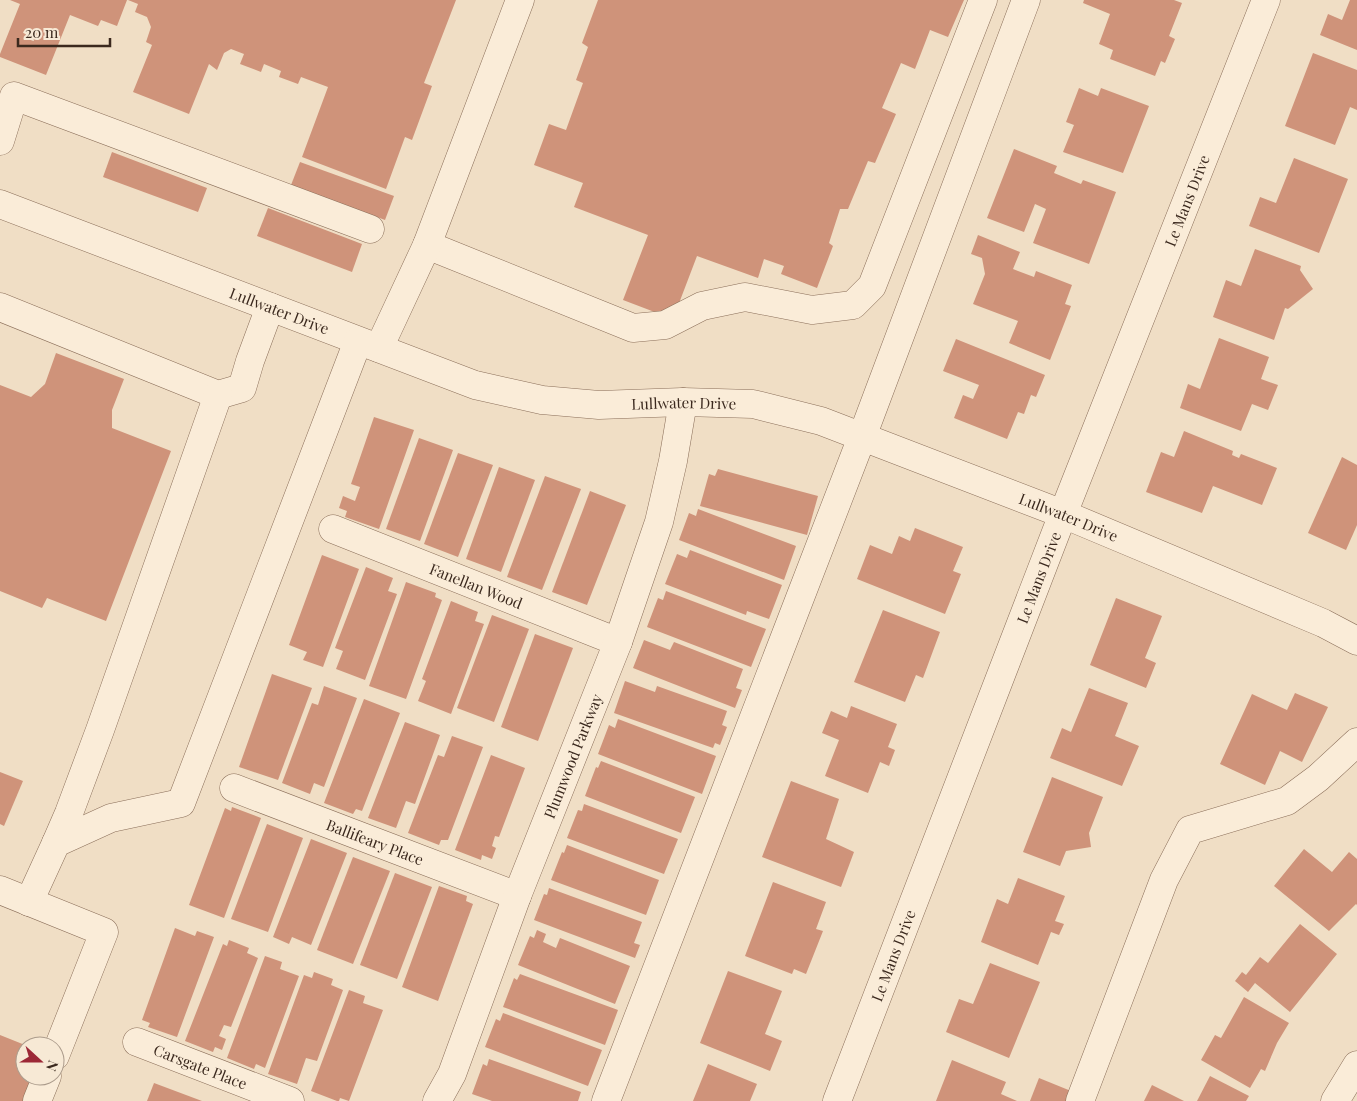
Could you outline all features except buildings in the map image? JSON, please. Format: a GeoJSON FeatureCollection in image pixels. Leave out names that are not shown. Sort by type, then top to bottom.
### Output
{"type":"FeatureCollection","features":[{"type":"Feature","properties":{"kind":"street"},"geometry":{"type":"LineString","coordinates":[[56,843],[111,818],[181,803],[368,344],[428,245],[520,0]]}},
{"type":"Feature","properties":{"kind":"street"},"geometry":{"type":"LineString","coordinates":[[428,245],[633,328],[665,325],[702,306],[745,297],[812,310],[853,304],[872,286],[983,0]]}},
{"type":"Feature","properties":{"kind":"street"},"geometry":{"type":"LineString","coordinates":[[606,1101],[862,437],[1026,0]]}},
{"type":"Feature","properties":{"kind":"street","name":"Le Mans Drive"},"geometry":{"type":"LineString","coordinates":[[837,1101],[1063,514],[1266,0]]}},
{"type":"Feature","properties":{"kind":"street"},"geometry":{"type":"LineString","coordinates":[[0,141],[7,93],[370,229]]}},
{"type":"Feature","properties":{"kind":"street","name":"Lullwater Drive"},"geometry":{"type":"LineString","coordinates":[[0,204],[475,385],[542,400],[599,405],[683,402],[753,404],[821,421],[1063,514],[1323,623],[1357,641]]}},
{"type":"Feature","properties":{"kind":"street"},"geometry":{"type":"LineString","coordinates":[[0,307],[218,395],[242,388],[270,307]]}},
{"type":"Feature","properties":{"kind":"street"},"geometry":{"type":"LineString","coordinates":[[29,902],[69,813],[100,730],[218,395]]}},
{"type":"Feature","properties":{"kind":"street","name":"Plumwood Parkway"},"geometry":{"type":"LineString","coordinates":[[437,1101],[452,1074],[517,896],[618,642],[659,522],[674,461],[683,402]]}},
{"type":"Feature","properties":{"kind":"street","name":"Fanellan Wood"},"geometry":{"type":"LineString","coordinates":[[333,529],[618,642]]}},
{"type":"Feature","properties":{"kind":"street"},"geometry":{"type":"LineString","coordinates":[[1080,1101],[1164,880],[1190,830],[1287,801],[1318,778],[1357,742]]}},
{"type":"Feature","properties":{"kind":"street","name":"Ballifeary Place"},"geometry":{"type":"LineString","coordinates":[[234,788],[517,896]]}},
{"type":"Feature","properties":{"kind":"street"},"geometry":{"type":"LineString","coordinates":[[0,890],[104,932],[63,1036]]}},
{"type":"Feature","properties":{"kind":"street","name":"Carsgate Place"},"geometry":{"type":"LineString","coordinates":[[138,1042],[290,1101]]}},
{"type":"Feature","properties":{"kind":"street"},"geometry":{"type":"LineString","coordinates":[[1335,1101],[1357,1065]]}},
{"type":"Feature","properties":{"kind":"street"},"geometry":{"type":"LineString","coordinates":[[37,1101],[43,1086]]}}]}
